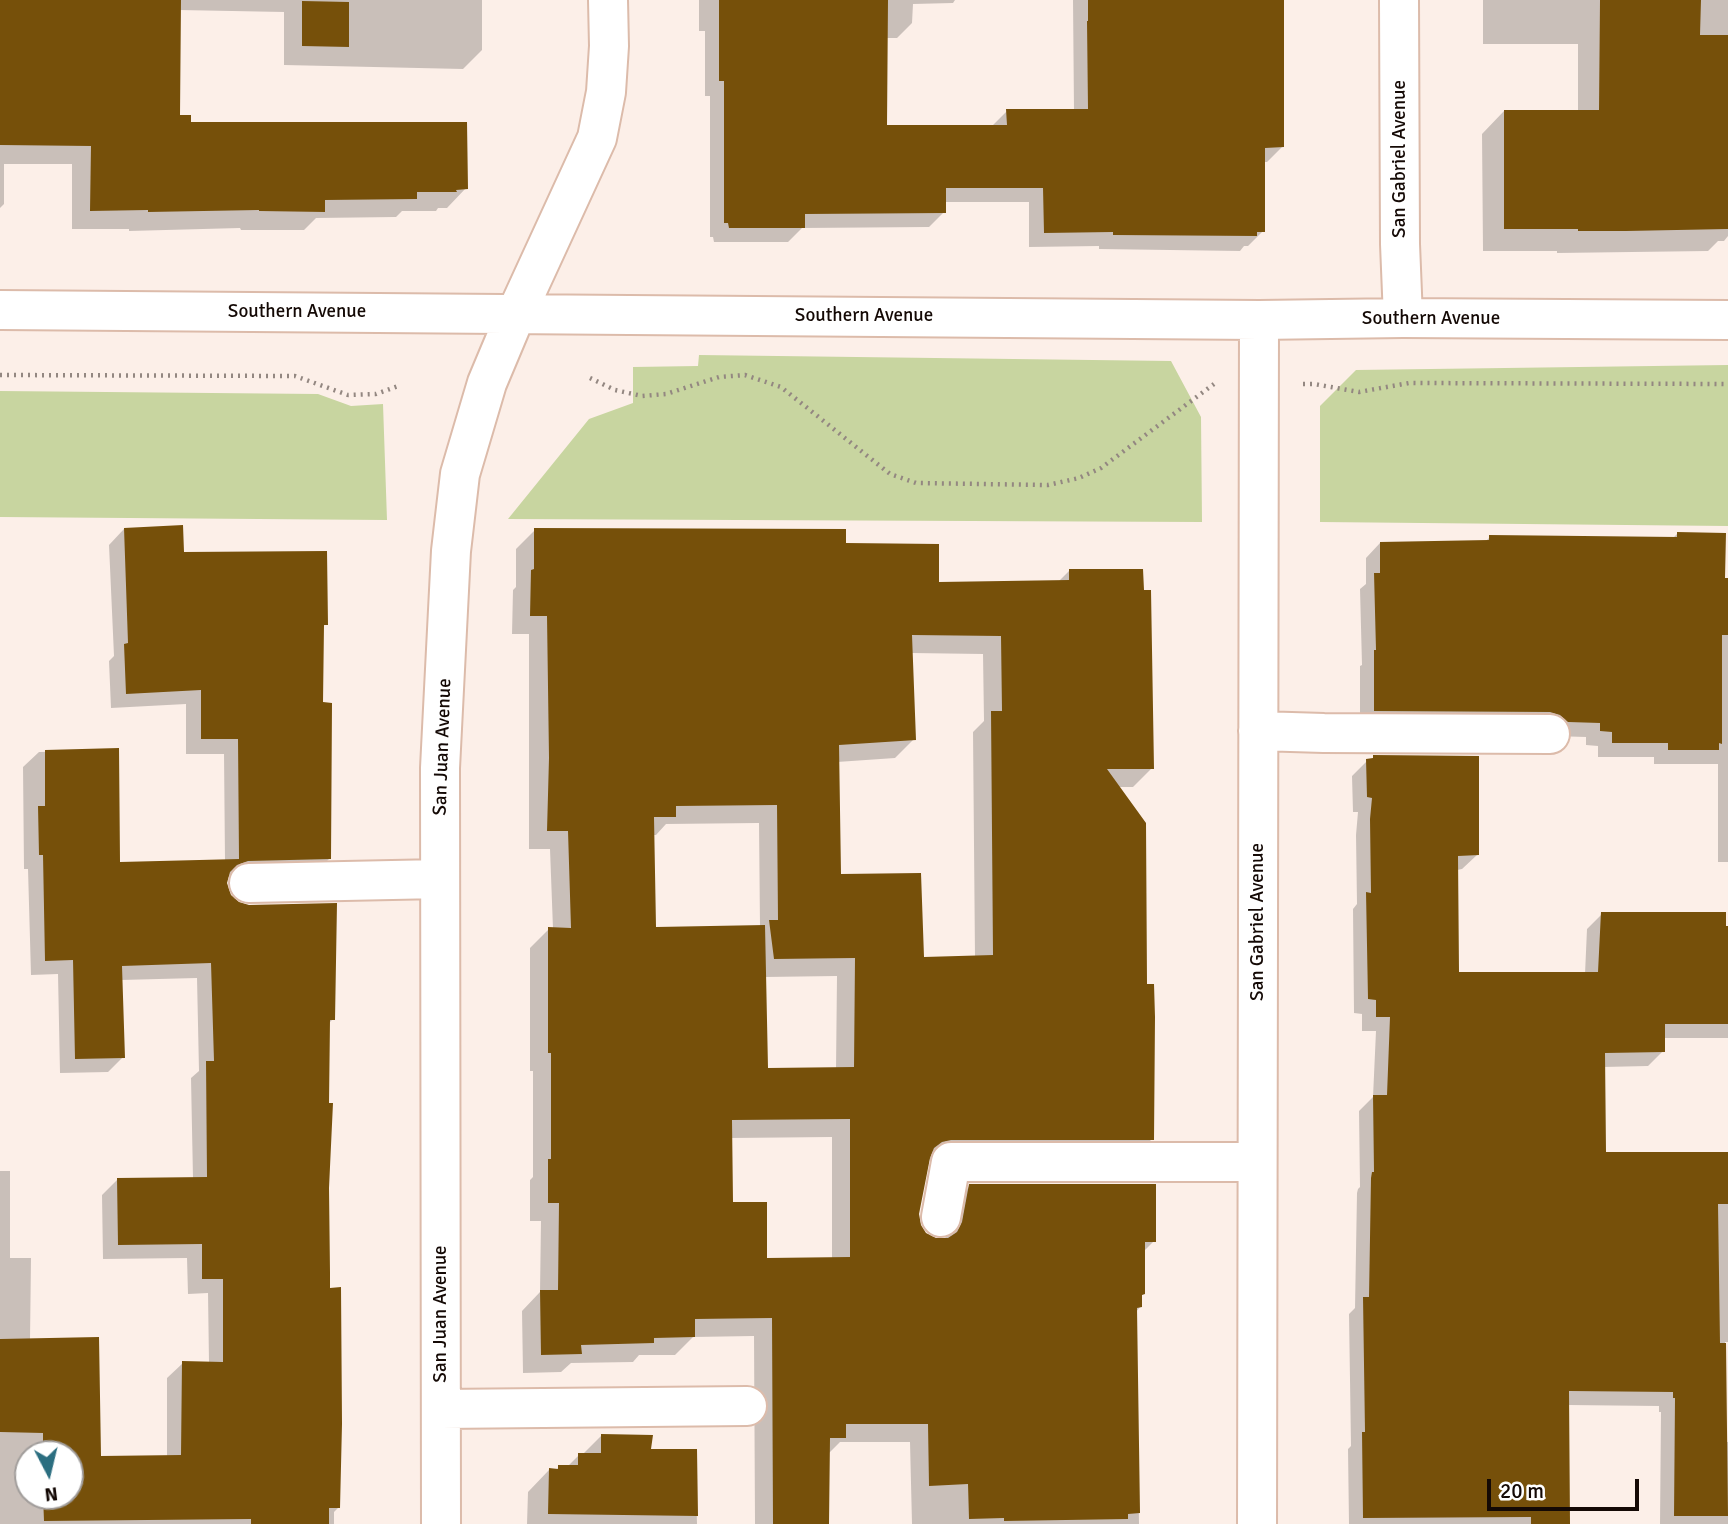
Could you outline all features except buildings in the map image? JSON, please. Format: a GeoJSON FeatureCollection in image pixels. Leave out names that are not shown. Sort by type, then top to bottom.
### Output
{"type":"FeatureCollection","features":[{"type":"Feature","properties":{"kind":"street","name":"San Juan Avenue"},"geometry":{"type":"LineString","coordinates":[[441,1524],[440,768],[451,551],[460,474],[486,383],[597,138],[606,92],[608,0]]}},
{"type":"Feature","properties":{"kind":"street","name":"San Gabriel Avenue"},"geometry":{"type":"LineString","coordinates":[[1399,0],[1403,318]]}},
{"type":"Feature","properties":{"kind":"street","name":"Southern Avenue"},"geometry":{"type":"LineString","coordinates":[[0,310],[1259,320],[1728,320]]}},
{"type":"Feature","properties":{"kind":"street","name":"San Gabriel Avenue"},"geometry":{"type":"LineString","coordinates":[[1256,1524],[1259,320]]}},
{"type":"Feature","properties":{"kind":"street"},"geometry":{"type":"LineString","coordinates":[[1258,731],[1550,734]]}},
{"type":"Feature","properties":{"kind":"street"},"geometry":{"type":"LineString","coordinates":[[249,884],[440,879]]}},
{"type":"Feature","properties":{"kind":"street"},"geometry":{"type":"LineString","coordinates":[[941,1217],[951,1162],[1257,1162]]}},
{"type":"Feature","properties":{"kind":"street"},"geometry":{"type":"LineString","coordinates":[[441,1409],[747,1406]]}},
{"type":"Feature","properties":{"kind":"path"},"geometry":{"type":"LineString","coordinates":[[0,375],[295,376],[348,395],[376,394],[401,385]]}},
{"type":"Feature","properties":{"kind":"path"},"geometry":{"type":"LineString","coordinates":[[590,378],[615,390],[642,397],[666,394],[719,377],[744,375],[781,387],[890,474],[916,483],[1048,485],[1079,478],[1101,468],[1212,384]]}},
{"type":"Feature","properties":{"kind":"path"},"geometry":{"type":"LineString","coordinates":[[1314,384],[1359,392],[1409,383],[1728,384]]}},
{"type":"Feature","properties":{"kind":"green space"},"geometry":{"type":"Polygon","coordinates":[[[699,355],[1171,361],[1201,417],[1202,522],[508,519],[589,419],[633,403],[633,367],[698,366],[699,355]]]}},
{"type":"Feature","properties":{"kind":"green space"},"geometry":{"type":"Polygon","coordinates":[[[1728,365],[1728,526],[1320,522],[1320,406],[1356,370],[1728,365]]]}},
{"type":"Feature","properties":{"kind":"green space"},"geometry":{"type":"Polygon","coordinates":[[[0,391],[318,394],[351,406],[383,404],[387,520],[0,517],[0,391]]]}}]}
